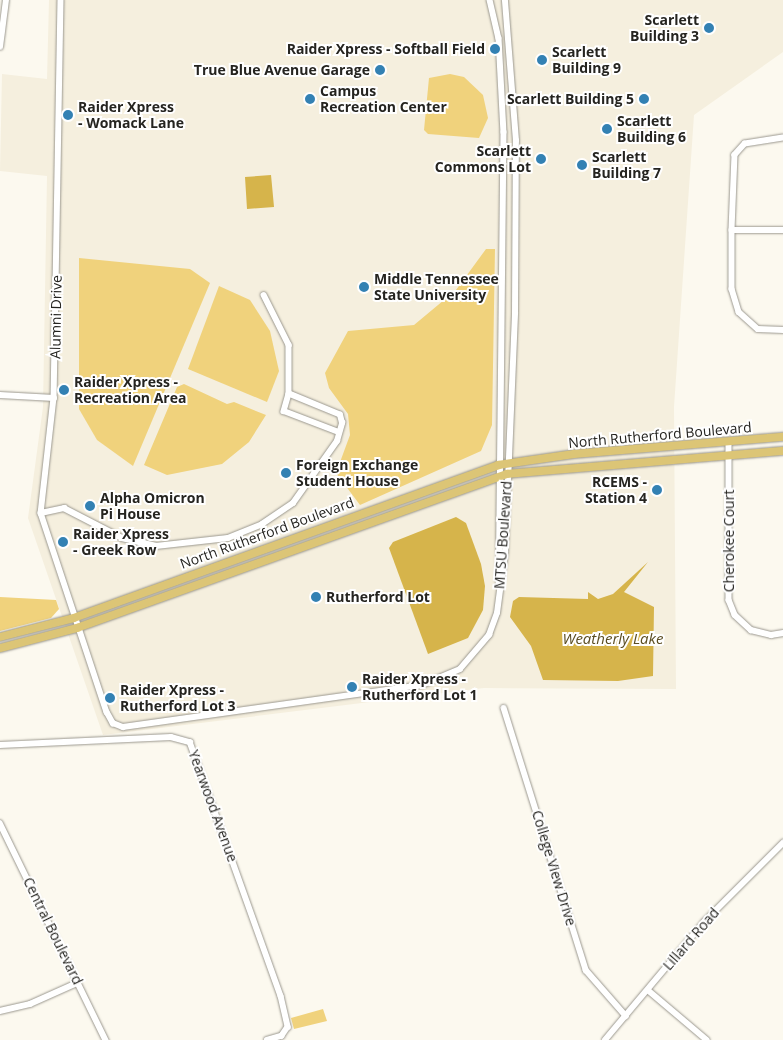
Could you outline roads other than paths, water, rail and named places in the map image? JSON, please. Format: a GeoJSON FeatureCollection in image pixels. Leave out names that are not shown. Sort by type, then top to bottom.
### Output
{"type":"FeatureCollection","features":[{"type":"Feature","properties":{"kind":"main road","name":"North Rutherford Boulevard"},"geometry":{"type":"LineString","coordinates":[[0,637],[74,618],[498,465],[511,462],[783,437]]}},
{"type":"Feature","properties":{"kind":"main road","name":"North Rutherford Boulevard"},"geometry":{"type":"LineString","coordinates":[[0,648],[77,628],[508,474],[783,451]]}},
{"type":"Feature","properties":{"kind":"street"},"geometry":{"type":"LineString","coordinates":[[0,47],[6,0]]}},
{"type":"Feature","properties":{"kind":"street","name":"Alumni Drive"},"geometry":{"type":"LineString","coordinates":[[61,0],[54,398],[41,513],[77,628],[107,712],[114,723],[123,727],[441,680],[478,651],[489,635],[500,596]]}},
{"type":"Feature","properties":{"kind":"street","name":"MTSU Boulevard"},"geometry":{"type":"LineString","coordinates":[[490,0],[499,38],[504,132],[498,465],[500,596]]}},
{"type":"Feature","properties":{"kind":"street","name":"MTSU Boulevard"},"geometry":{"type":"LineString","coordinates":[[500,596],[508,474],[511,462],[516,140],[505,0]]}},
{"type":"Feature","properties":{"kind":"street"},"geometry":{"type":"LineString","coordinates":[[783,138],[745,144],[736,154],[732,230],[732,290],[739,312],[758,329],[783,330]]}},
{"type":"Feature","properties":{"kind":"street"},"geometry":{"type":"LineString","coordinates":[[732,230],[783,230]]}},
{"type":"Feature","properties":{"kind":"street"},"geometry":{"type":"LineString","coordinates":[[264,295],[289,345],[289,394],[284,411],[339,432]]}},
{"type":"Feature","properties":{"kind":"street"},"geometry":{"type":"LineString","coordinates":[[41,513],[64,508],[122,538],[156,546],[228,538],[262,524],[293,503],[337,441],[342,419],[337,412],[289,394]]}},
{"type":"Feature","properties":{"kind":"street"},"geometry":{"type":"LineString","coordinates":[[0,395],[54,398]]}},
{"type":"Feature","properties":{"kind":"street","name":"Cherokee Court"},"geometry":{"type":"LineString","coordinates":[[729,442],[729,600],[735,615],[751,630],[770,635],[783,633]]}},
{"type":"Feature","properties":{"kind":"street","name":"College View Drive"},"geometry":{"type":"LineString","coordinates":[[504,708],[586,970],[626,1016]]}},
{"type":"Feature","properties":{"kind":"street","name":"Yearwood Avenue"},"geometry":{"type":"LineString","coordinates":[[0,745],[170,737],[190,742],[281,996],[288,1027],[282,1036],[268,1040]]}},
{"type":"Feature","properties":{"kind":"street","name":"Central Boulevard"},"geometry":{"type":"LineString","coordinates":[[0,823],[106,1040]]}},
{"type":"Feature","properties":{"kind":"street","name":"Lillard Road"},"geometry":{"type":"LineString","coordinates":[[605,1040],[704,922],[783,843]]}},
{"type":"Feature","properties":{"kind":"street"},"geometry":{"type":"LineString","coordinates":[[0,1010],[30,1004],[78,982]]}},
{"type":"Feature","properties":{"kind":"street"},"geometry":{"type":"LineString","coordinates":[[648,990],[706,1040]]}},
{"type":"Feature","properties":{"kind":"water"},"geometry":{"type":"Polygon","coordinates":[[[271,175],[274,207],[247,209],[245,177],[271,175]]]}},
{"type":"Feature","properties":{"kind":"water"},"geometry":{"type":"Polygon","coordinates":[[[456,517],[466,523],[481,564],[485,586],[483,610],[468,638],[428,654],[389,548],[393,542],[456,517]]]}},
{"type":"Feature","properties":{"kind":"water","name":"Weatherly Lake"},"geometry":{"type":"Polygon","coordinates":[[[648,562],[624,592],[654,607],[653,676],[618,681],[543,680],[531,646],[510,617],[513,601],[519,597],[588,599],[588,592],[598,599],[613,594],[648,562]]]}},
{"type":"Feature","properties":{"kind":"place","name":"Scarlett Building 3"},"geometry":{"type":"Point","coordinates":[709,28]}},
{"type":"Feature","properties":{"kind":"place","name":"Raider Xpress - Softball Field"},"geometry":{"type":"Point","coordinates":[495,49]}},
{"type":"Feature","properties":{"kind":"place","name":"Scarlett Building 9"},"geometry":{"type":"Point","coordinates":[542,60]}},
{"type":"Feature","properties":{"kind":"place","name":"True Blue Avenue Garage"},"geometry":{"type":"Point","coordinates":[380,70]}},
{"type":"Feature","properties":{"kind":"place","name":"Campus Recreation Center"},"geometry":{"type":"Point","coordinates":[310,99]}},
{"type":"Feature","properties":{"kind":"place","name":"Scarlett Building 5"},"geometry":{"type":"Point","coordinates":[644,99]}},
{"type":"Feature","properties":{"kind":"place","name":"Raider Xpress - Womack Lane"},"geometry":{"type":"Point","coordinates":[68,115]}},
{"type":"Feature","properties":{"kind":"place","name":"Scarlett Building 6"},"geometry":{"type":"Point","coordinates":[607,129]}},
{"type":"Feature","properties":{"kind":"place","name":"Scarlett Commons Lot"},"geometry":{"type":"Point","coordinates":[541,159]}},
{"type":"Feature","properties":{"kind":"place","name":"Scarlett Building 7"},"geometry":{"type":"Point","coordinates":[582,165]}},
{"type":"Feature","properties":{"kind":"place","name":"Middle Tennessee State University"},"geometry":{"type":"Point","coordinates":[364,287]}},
{"type":"Feature","properties":{"kind":"place","name":"Raider Xpress - Recreation Area"},"geometry":{"type":"Point","coordinates":[64,390]}},
{"type":"Feature","properties":{"kind":"place","name":"Foreign Exchange Student House"},"geometry":{"type":"Point","coordinates":[286,473]}},
{"type":"Feature","properties":{"kind":"place","name":"RCEMS - Station 4"},"geometry":{"type":"Point","coordinates":[657,490]}},
{"type":"Feature","properties":{"kind":"place","name":"Alpha Omicron Pi House"},"geometry":{"type":"Point","coordinates":[90,506]}},
{"type":"Feature","properties":{"kind":"place","name":"Raider Xpress - Greek Row"},"geometry":{"type":"Point","coordinates":[63,542]}},
{"type":"Feature","properties":{"kind":"place","name":"Rutherford Lot"},"geometry":{"type":"Point","coordinates":[316,597]}},
{"type":"Feature","properties":{"kind":"place","name":"Raider Xpress - Rutherford Lot 1"},"geometry":{"type":"Point","coordinates":[352,687]}},
{"type":"Feature","properties":{"kind":"place","name":"Raider Xpress - Rutherford Lot 3"},"geometry":{"type":"Point","coordinates":[110,698]}}]}
